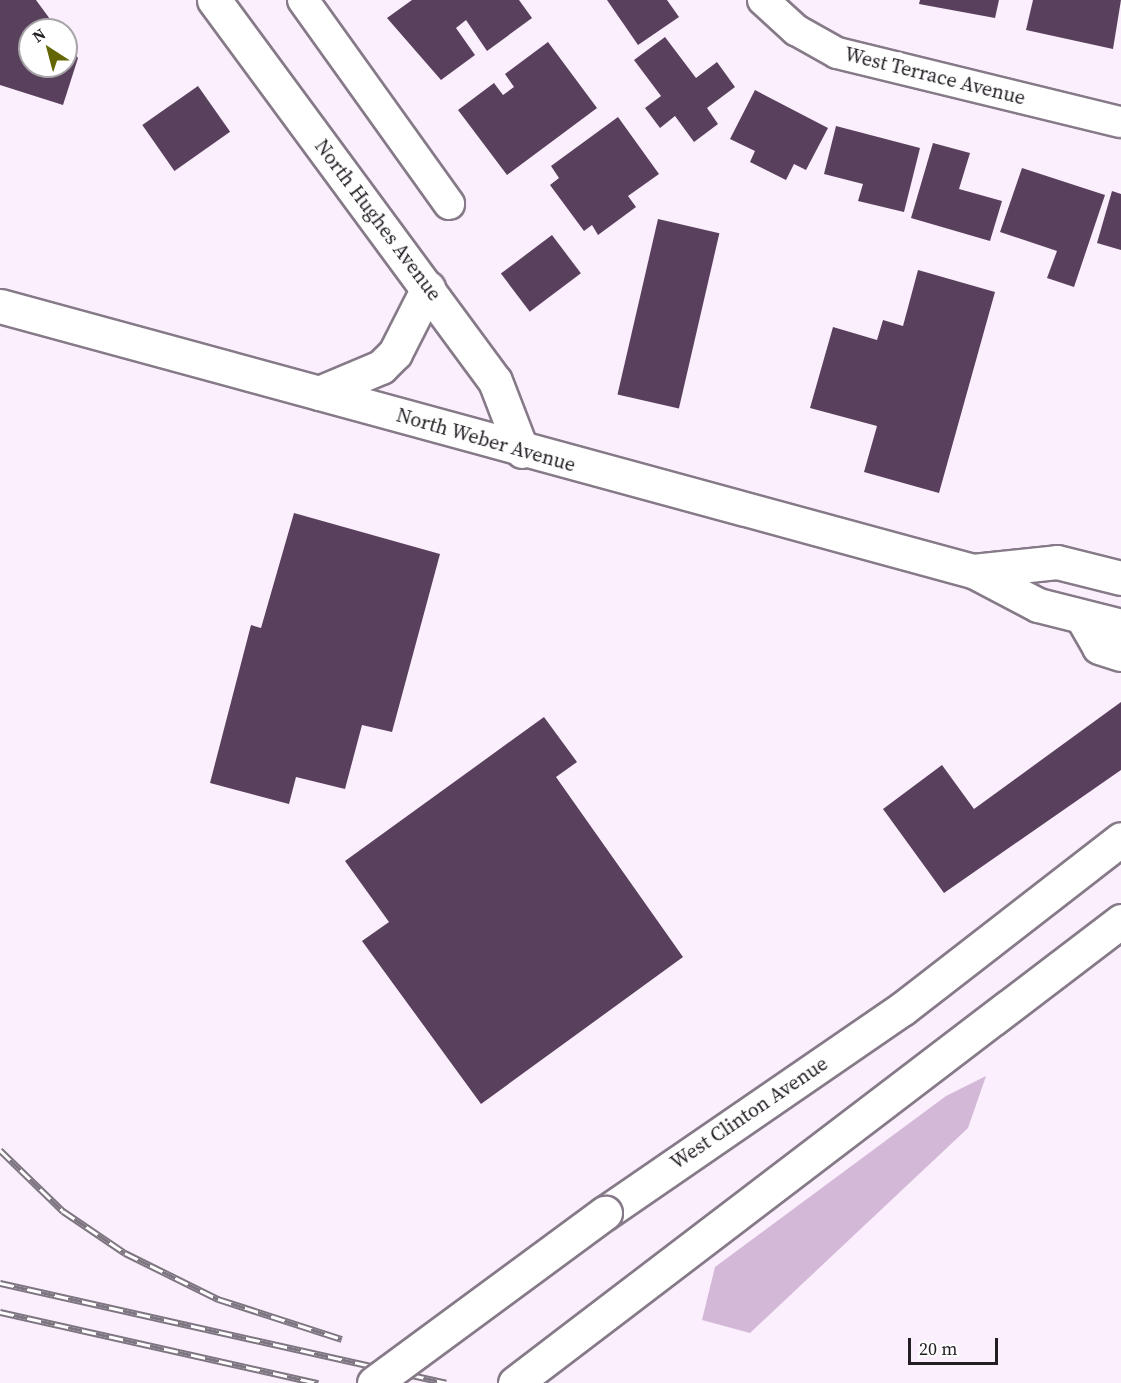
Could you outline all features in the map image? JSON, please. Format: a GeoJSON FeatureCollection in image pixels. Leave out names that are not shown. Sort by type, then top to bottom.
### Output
{"type":"FeatureCollection","features":[{"type":"Feature","properties":{"kind":"main road","name":"North Hughes Avenue"},"geometry":{"type":"LineString","coordinates":[[214,0],[495,381],[522,451]]}},
{"type":"Feature","properties":{"kind":"main road"},"geometry":{"type":"LineString","coordinates":[[319,393],[381,367],[395,353],[428,288]]}},
{"type":"Feature","properties":{"kind":"main road","name":"North Weber Avenue"},"geometry":{"type":"LineString","coordinates":[[0,306],[522,451],[973,571],[1038,605],[1121,626]]}},
{"type":"Feature","properties":{"kind":"main road","name":"North Weber Avenue"},"geometry":{"type":"LineString","coordinates":[[973,571],[1057,562],[1121,578]]}},
{"type":"Feature","properties":{"kind":"main road"},"geometry":{"type":"LineString","coordinates":[[1082,616],[1099,647],[1121,654]]}},
{"type":"Feature","properties":{"kind":"main road","name":"West Clinton Avenue"},"geometry":{"type":"LineString","coordinates":[[374,1383],[605,1213],[902,1009],[1121,839]]}},
{"type":"Feature","properties":{"kind":"main road"},"geometry":{"type":"LineString","coordinates":[[515,1383],[717,1234],[1121,921]]}},
{"type":"Feature","properties":{"kind":"street"},"geometry":{"type":"LineString","coordinates":[[303,0],[449,204]]}},
{"type":"Feature","properties":{"kind":"street","name":"West Terrace Avenue"},"geometry":{"type":"LineString","coordinates":[[763,0],[796,30],[837,52],[1121,122]]}},
{"type":"Feature","properties":{"kind":"shaded area"},"geometry":{"type":"Polygon","coordinates":[[[986,1076],[968,1128],[750,1333],[702,1320],[715,1267],[946,1096],[986,1076]]]}},
{"type":"Feature","properties":{"kind":"building"},"geometry":{"type":"Polygon","coordinates":[[[0,0],[36,0],[49,18],[18,18],[18,78],[72,78],[63,105],[0,85],[0,0]]]}},
{"type":"Feature","properties":{"kind":"building"},"geometry":{"type":"Polygon","coordinates":[[[412,0],[519,0],[532,18],[487,51],[466,20],[456,28],[475,55],[441,80],[387,18],[412,0]]]}},
{"type":"Feature","properties":{"kind":"building"},"geometry":{"type":"Polygon","coordinates":[[[607,0],[667,0],[679,17],[638,45],[607,0]]]}},
{"type":"Feature","properties":{"kind":"building"},"geometry":{"type":"Polygon","coordinates":[[[920,0],[999,0],[995,18],[919,4],[920,0]]]}},
{"type":"Feature","properties":{"kind":"building"},"geometry":{"type":"Polygon","coordinates":[[[1033,0],[1121,0],[1113,49],[1026,30],[1033,0]]]}},
{"type":"Feature","properties":{"kind":"building"},"geometry":{"type":"Polygon","coordinates":[[[665,37],[696,78],[717,62],[735,87],[707,108],[718,124],[694,142],[675,116],[660,128],[645,108],[661,96],[634,60],[665,37]]]}},
{"type":"Feature","properties":{"kind":"building"},"geometry":{"type":"Polygon","coordinates":[[[548,42],[597,108],[507,175],[458,110],[494,83],[503,95],[514,87],[505,74],[548,42]]]}},
{"type":"Feature","properties":{"kind":"building"},"geometry":{"type":"Polygon","coordinates":[[[198,86],[230,132],[174,171],[142,125],[198,86]]]}},
{"type":"Feature","properties":{"kind":"building"},"geometry":{"type":"Polygon","coordinates":[[[755,90],[828,128],[806,170],[794,164],[786,180],[750,162],[755,151],[730,139],[755,90]]]}},
{"type":"Feature","properties":{"kind":"building"},"geometry":{"type":"Polygon","coordinates":[[[618,117],[659,174],[628,196],[636,207],[598,235],[592,225],[584,231],[550,185],[559,178],[551,166],[618,117]]]}},
{"type":"Feature","properties":{"kind":"building"},"geometry":{"type":"Polygon","coordinates":[[[836,126],[920,148],[904,212],[858,201],[863,184],[824,174],[836,126]]]}},
{"type":"Feature","properties":{"kind":"building"},"geometry":{"type":"Polygon","coordinates":[[[933,143],[970,153],[959,189],[1002,201],[990,241],[911,218],[933,143]]]}},
{"type":"Feature","properties":{"kind":"building"},"geometry":{"type":"Polygon","coordinates":[[[1022,168],[1105,195],[1074,287],[1047,278],[1057,251],[1000,232],[1022,168]]]}},
{"type":"Feature","properties":{"kind":"building"},"geometry":{"type":"Polygon","coordinates":[[[1112,191],[1121,194],[1121,250],[1097,243],[1112,191]]]}},
{"type":"Feature","properties":{"kind":"building"},"geometry":{"type":"Polygon","coordinates":[[[658,219],[719,233],[679,409],[618,394],[658,219]]]}},
{"type":"Feature","properties":{"kind":"building"},"geometry":{"type":"Polygon","coordinates":[[[552,235],[581,273],[530,312],[501,274],[552,235]]]}},
{"type":"Feature","properties":{"kind":"building"},"geometry":{"type":"Polygon","coordinates":[[[918,270],[995,292],[939,493],[864,472],[877,426],[810,408],[833,327],[877,340],[883,320],[903,326],[918,270]]]}},
{"type":"Feature","properties":{"kind":"building"},"geometry":{"type":"Polygon","coordinates":[[[294,513],[440,554],[392,732],[362,725],[345,789],[296,777],[289,804],[210,783],[251,625],[261,628],[294,513]]]}},
{"type":"Feature","properties":{"kind":"building"},"geometry":{"type":"Polygon","coordinates":[[[1121,702],[1121,770],[944,893],[883,809],[942,765],[974,809],[1121,702]]]}},
{"type":"Feature","properties":{"kind":"building"},"geometry":{"type":"Polygon","coordinates":[[[544,717],[577,762],[556,777],[683,957],[481,1104],[362,941],[389,922],[345,861],[544,717]]]}},
{"type":"Feature","properties":{"kind":"railway"},"geometry":{"type":"LineString","coordinates":[[0,1150],[63,1211],[125,1253],[218,1299],[342,1339]]}},
{"type":"Feature","properties":{"kind":"railway"},"geometry":{"type":"LineString","coordinates":[[0,1283],[446,1383]]}},
{"type":"Feature","properties":{"kind":"railway"},"geometry":{"type":"LineString","coordinates":[[0,1312],[318,1383]]}}]}
